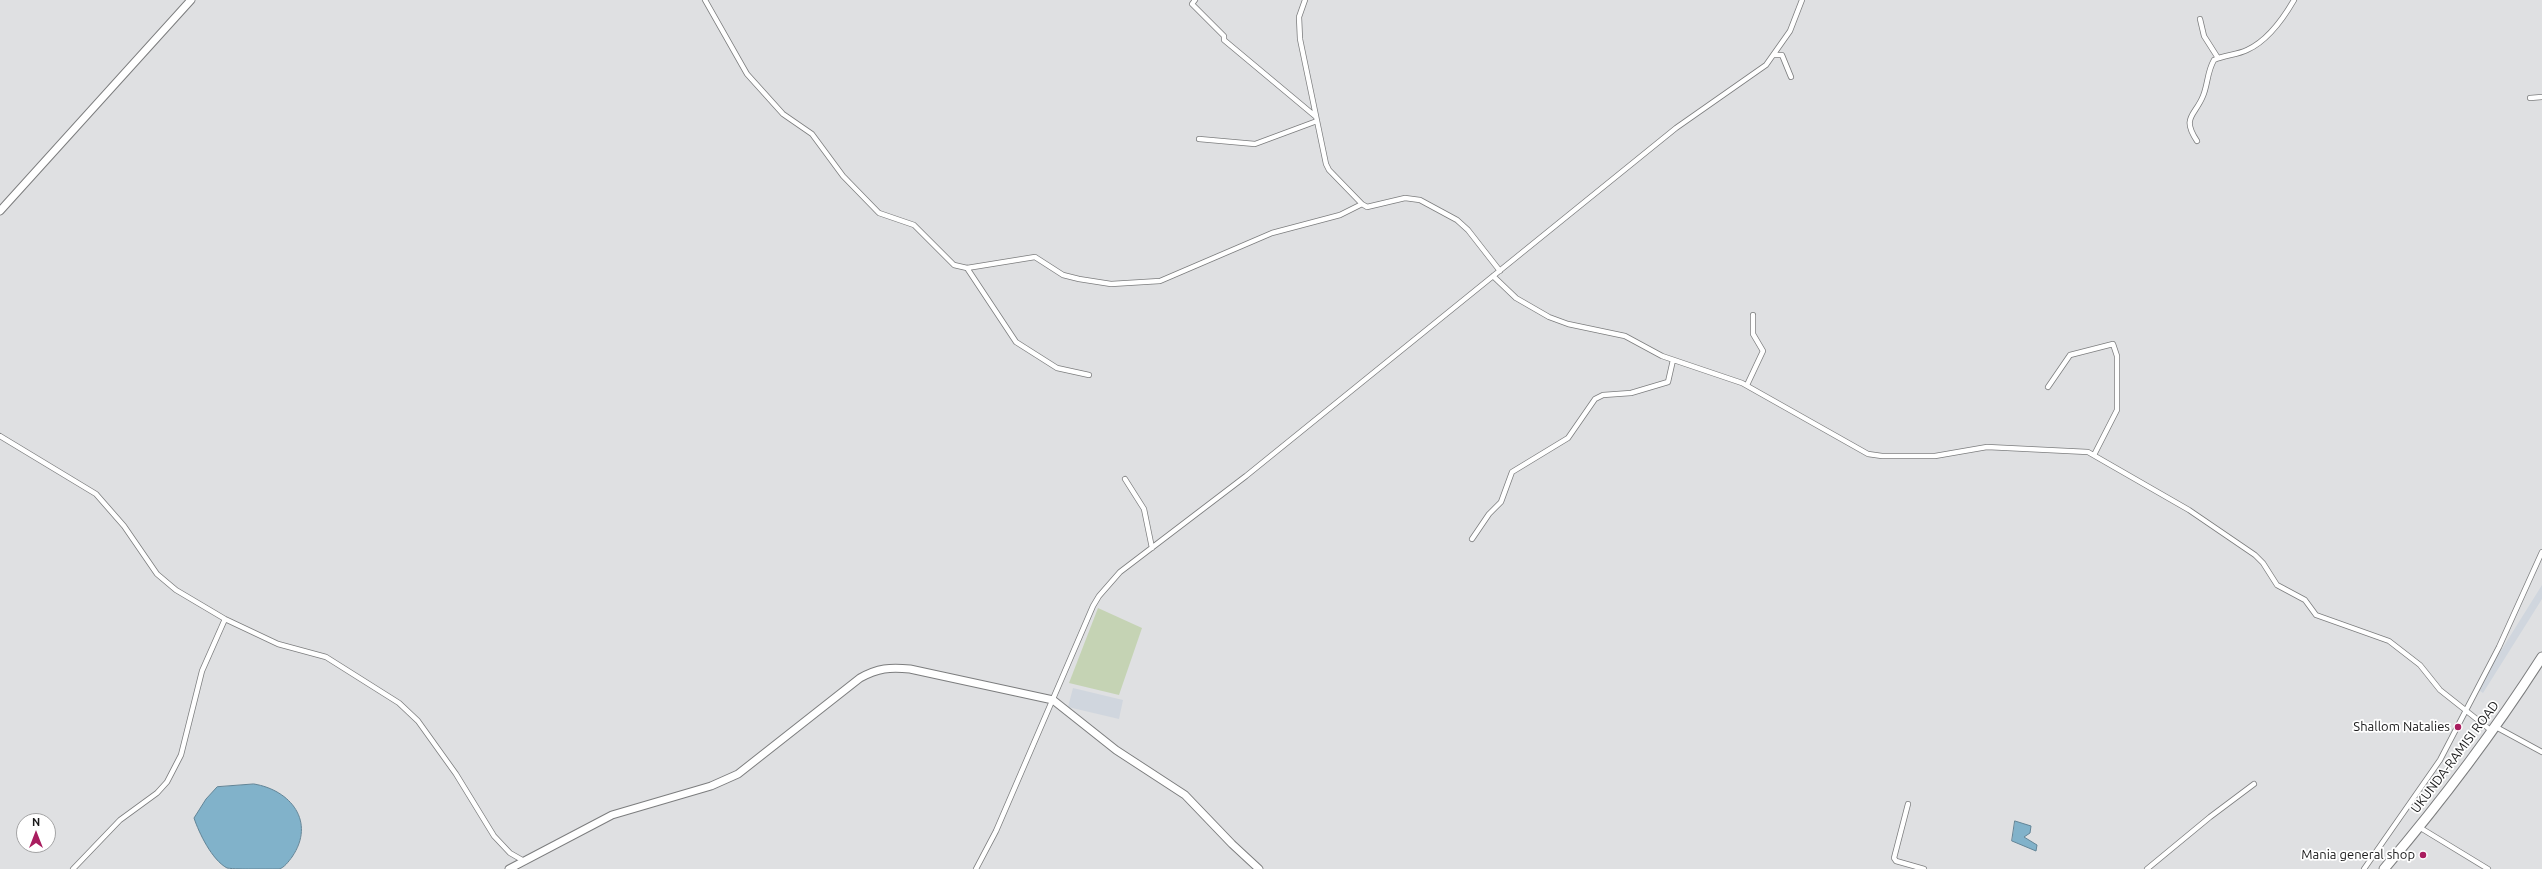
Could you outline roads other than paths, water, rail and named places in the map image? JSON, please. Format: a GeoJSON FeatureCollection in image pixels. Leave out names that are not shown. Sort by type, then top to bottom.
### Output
{"type":"FeatureCollection","features":[{"type":"Feature","properties":{"kind":"highway","name":"UKUNDA-RAMISI ROAD"},"geometry":{"type":"LineString","coordinates":[[2384,869],[2419,827],[2494,729],[2542,657]]}},
{"type":"Feature","properties":{"kind":"street"},"geometry":{"type":"LineString","coordinates":[[0,210],[191,0]]}},
{"type":"Feature","properties":{"kind":"street"},"geometry":{"type":"LineString","coordinates":[[705,0],[747,74],[784,114],[812,134],[848,181],[879,213],[914,225],[954,265],[967,268],[1035,257],[1063,276],[1111,284],[1160,281],[1272,233],[1340,215],[1362,204]]}},
{"type":"Feature","properties":{"kind":"street"},"geometry":{"type":"LineString","coordinates":[[1195,0],[1192,4],[1224,36],[1224,40],[1316,118]]}},
{"type":"Feature","properties":{"kind":"street"},"geometry":{"type":"LineString","coordinates":[[1305,0],[1299,17],[1298,27],[1316,118],[1329,170],[1362,204],[1374,207],[1410,198],[1420,200],[1457,220],[1468,230],[1500,270]]}},
{"type":"Feature","properties":{"kind":"street"},"geometry":{"type":"LineString","coordinates":[[976,869],[999,824],[1099,596],[1120,572],[1246,476],[1676,128],[1766,65],[1790,31],[1802,0]]}},
{"type":"Feature","properties":{"kind":"street"},"geometry":{"type":"LineString","coordinates":[[2197,141],[2189,126],[2190,118],[2203,96],[2209,69],[2218,58],[2247,51],[2263,39],[2287,12],[2294,0]]}},
{"type":"Feature","properties":{"kind":"street"},"geometry":{"type":"LineString","coordinates":[[2200,19],[2204,36],[2218,58]]}},
{"type":"Feature","properties":{"kind":"street"},"geometry":{"type":"LineString","coordinates":[[1774,55],[1782,55],[1791,77]]}},
{"type":"Feature","properties":{"kind":"street"},"geometry":{"type":"LineString","coordinates":[[2530,98],[2542,97]]}},
{"type":"Feature","properties":{"kind":"street"},"geometry":{"type":"LineString","coordinates":[[1199,139],[1255,144],[1316,118]]}},
{"type":"Feature","properties":{"kind":"street"},"geometry":{"type":"LineString","coordinates":[[967,268],[1016,342],[1058,368],[1089,375]]}},
{"type":"Feature","properties":{"kind":"street"},"geometry":{"type":"LineString","coordinates":[[1493,276],[1516,298],[1549,317],[1568,324],[1625,336],[1650,350],[1673,360],[1747,385],[1798,413],[1856,449],[1868,454],[1882,456],[1935,456],[1997,447],[2079,450],[2094,454],[2189,510],[2254,555],[2263,563],[2277,585],[2305,600],[2320,619],[2390,641],[2420,665],[2440,690],[2466,711],[2494,729],[2542,752]]}},
{"type":"Feature","properties":{"kind":"street"},"geometry":{"type":"LineString","coordinates":[[1747,385],[1763,351],[1753,334],[1753,315]]}},
{"type":"Feature","properties":{"kind":"street"},"geometry":{"type":"LineString","coordinates":[[2048,387],[2070,355],[2113,344],[2117,356],[2117,410],[2094,454]]}},
{"type":"Feature","properties":{"kind":"street"},"geometry":{"type":"LineString","coordinates":[[1472,539],[1489,514],[1501,502],[1512,472],[1568,438],[1595,399],[1603,395],[1631,393],[1668,382],[1673,360]]}},
{"type":"Feature","properties":{"kind":"street"},"geometry":{"type":"LineString","coordinates":[[0,436],[96,494],[124,526],[157,574],[176,590],[225,619],[278,644],[326,657],[399,703],[418,722],[456,774],[494,836],[510,853],[524,861]]}},
{"type":"Feature","properties":{"kind":"street"},"geometry":{"type":"LineString","coordinates":[[1125,479],[1144,510],[1152,548]]}},
{"type":"Feature","properties":{"kind":"street"},"geometry":{"type":"LineString","coordinates":[[2364,869],[2440,760],[2499,647],[2542,552]]}},
{"type":"Feature","properties":{"kind":"street"},"geometry":{"type":"LineString","coordinates":[[72,869],[123,816],[157,793],[167,782],[181,755],[202,671],[225,619]]}},
{"type":"Feature","properties":{"kind":"street"},"geometry":{"type":"LineString","coordinates":[[509,869],[612,815],[711,786],[738,774],[860,678],[876,669],[890,667],[910,669],[1053,700],[1116,750],[1185,795],[1232,844],[1259,869]]}},
{"type":"Feature","properties":{"kind":"street"},"geometry":{"type":"LineString","coordinates":[[2147,869],[2210,817],[2254,784]]}},
{"type":"Feature","properties":{"kind":"street"},"geometry":{"type":"LineString","coordinates":[[1908,804],[1894,858],[1896,861],[1924,869]]}},
{"type":"Feature","properties":{"kind":"street"},"geometry":{"type":"LineString","coordinates":[[2419,827],[2488,869]]}},
{"type":"Feature","properties":{"kind":"water"},"geometry":{"type":"Polygon","coordinates":[[[254,784],[267,787],[279,793],[289,801],[296,810],[300,820],[301,832],[299,844],[285,866],[279,869],[227,868],[211,853],[194,818],[206,799],[217,787],[254,784]]]}},
{"type":"Feature","properties":{"kind":"water"},"geometry":{"type":"Polygon","coordinates":[[[2015,821],[2031,826],[2030,833],[2024,837],[2037,845],[2036,851],[2012,841],[2015,821]]]}},
{"type":"Feature","properties":{"kind":"place","name":"Shallom Natalies"},"geometry":{"type":"Point","coordinates":[2458,727]}},
{"type":"Feature","properties":{"kind":"place","name":"Mania general shop"},"geometry":{"type":"Point","coordinates":[2423,855]}}]}
